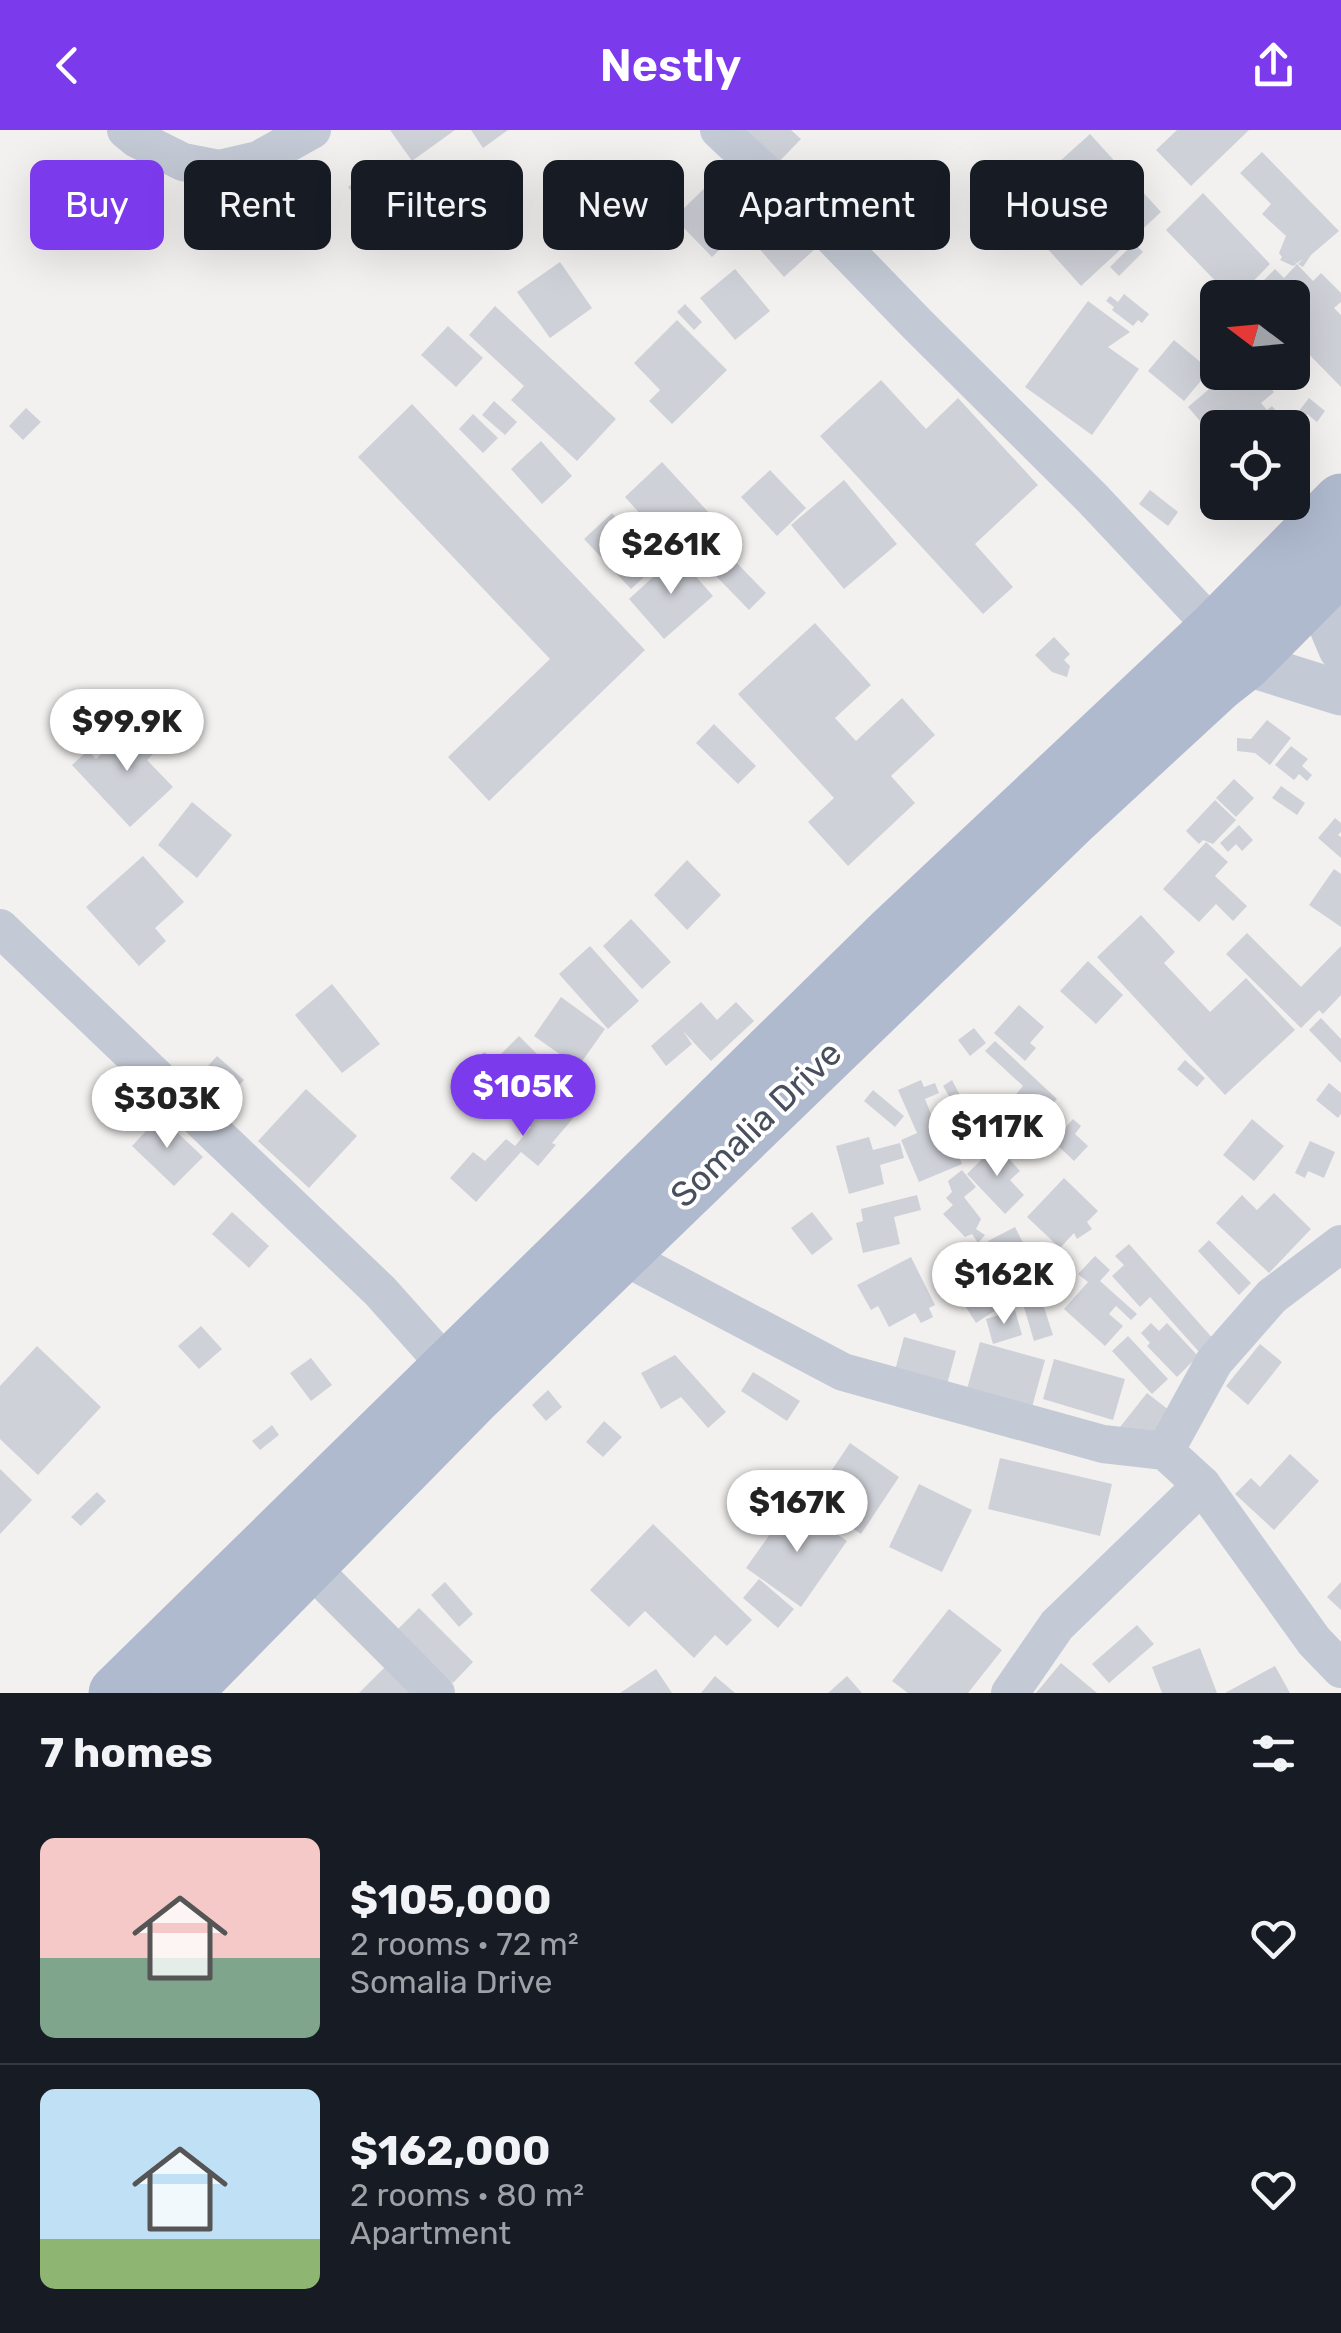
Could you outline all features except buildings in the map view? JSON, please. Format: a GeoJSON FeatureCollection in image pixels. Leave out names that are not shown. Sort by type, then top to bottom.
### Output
{"type":"FeatureCollection","features":[{"type":"Feature","properties":{"kind":"main road","name":"Somalia Drive"},"geometry":{"type":"LineString","coordinates":[[183,1693],[308,1566],[461,1382],[892,934],[1316,569],[1341,502]]}},
{"type":"Feature","properties":{"kind":"main road","name":"Somalia Drive"},"geometry":{"type":"LineString","coordinates":[[116,1693],[461,1382],[621,1255],[1074,816],[1218,685],[1230,646]]}},
{"type":"Feature","properties":{"kind":"street"},"geometry":{"type":"LineString","coordinates":[[126,130],[183,162],[220,170],[258,160],[312,130]]}},
{"type":"Feature","properties":{"kind":"street"},"geometry":{"type":"LineString","coordinates":[[719,130],[828,232],[1092,498],[1230,646],[1341,694]]}},
{"type":"Feature","properties":{"kind":"street"},"geometry":{"type":"LineString","coordinates":[[1316,569],[1341,649]]}},
{"type":"Feature","properties":{"kind":"street"},"geometry":{"type":"LineString","coordinates":[[0,928],[380,1291],[461,1382]]}},
{"type":"Feature","properties":{"kind":"street"},"geometry":{"type":"LineString","coordinates":[[1165,1451],[1214,1362],[1272,1296],[1341,1244]]}},
{"type":"Feature","properties":{"kind":"street"},"geometry":{"type":"LineString","coordinates":[[621,1255],[844,1372],[1103,1444],[1165,1451],[1202,1485],[1314,1641],[1341,1669]]}},
{"type":"Feature","properties":{"kind":"street"},"geometry":{"type":"LineString","coordinates":[[1010,1693],[1058,1624],[1202,1485]]}},
{"type":"Feature","properties":{"kind":"street"},"geometry":{"type":"LineString","coordinates":[[308,1566],[436,1693]]}}]}
